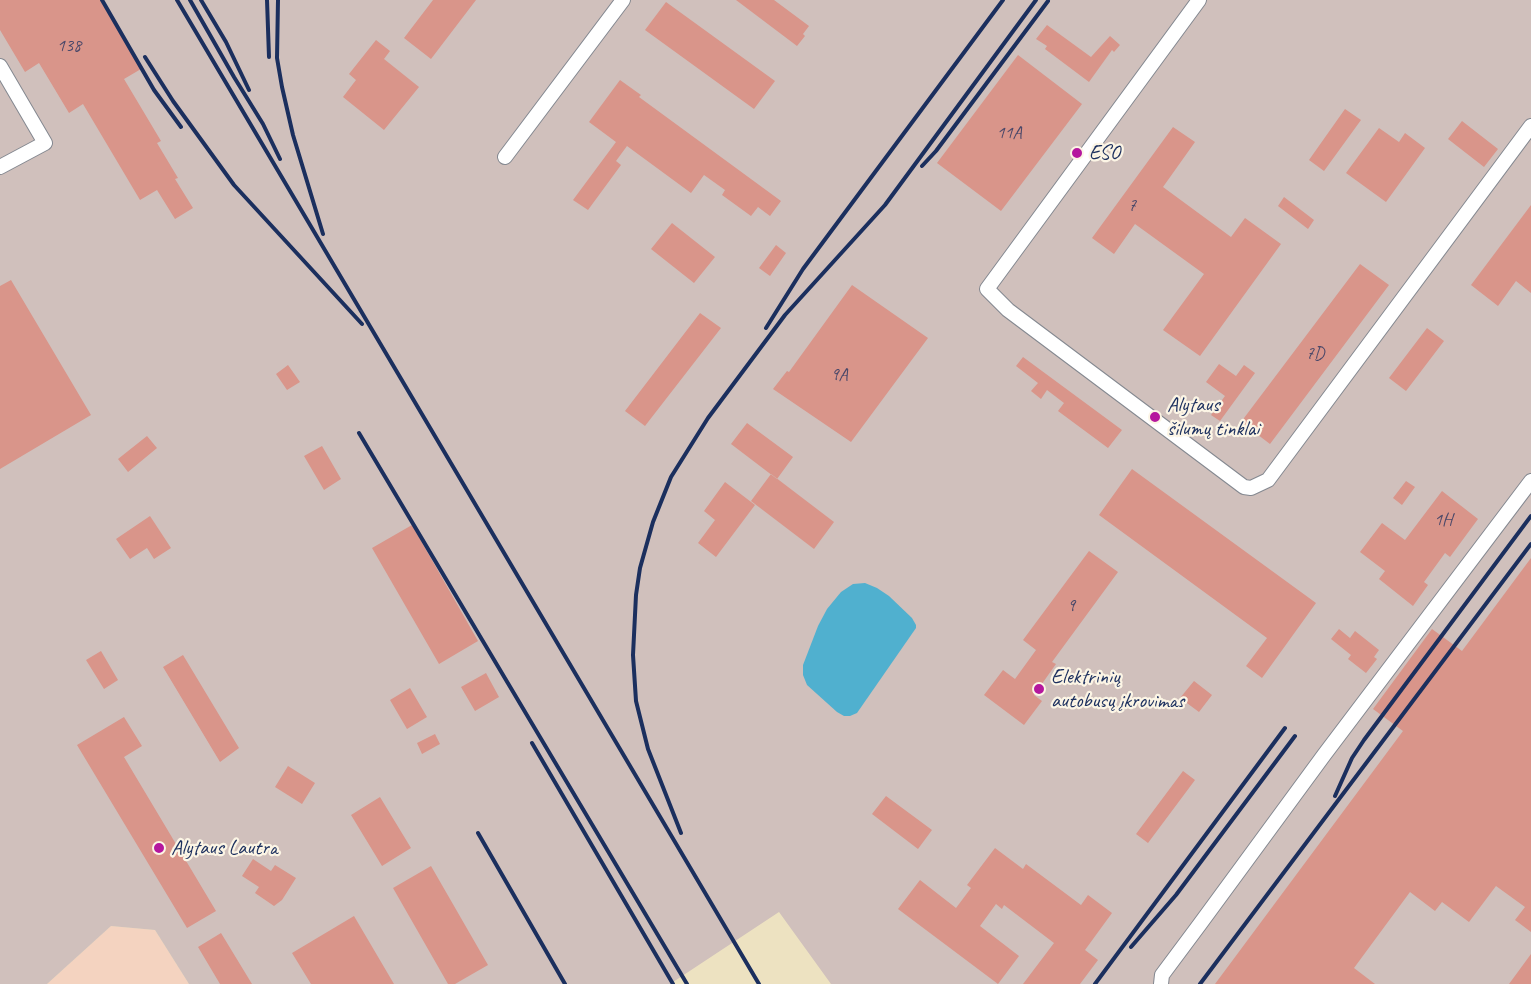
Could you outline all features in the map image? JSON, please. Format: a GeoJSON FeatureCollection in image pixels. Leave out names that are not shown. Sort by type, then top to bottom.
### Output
{"type":"FeatureCollection","features":[{"type":"Feature","properties":{"kind":"street"},"geometry":{"type":"LineString","coordinates":[[505,157],[623,0]]}},
{"type":"Feature","properties":{"kind":"street"},"geometry":{"type":"LineString","coordinates":[[1199,0],[987,289],[1008,310],[1244,487],[1251,488],[1268,480],[1531,126]]}},
{"type":"Feature","properties":{"kind":"street"},"geometry":{"type":"LineString","coordinates":[[0,66],[45,143],[0,167]]}},
{"type":"Feature","properties":{"kind":"street"},"geometry":{"type":"LineString","coordinates":[[1161,984],[1162,975],[1324,755],[1531,481]]}},
{"type":"Feature","properties":{"kind":"shaded area"},"geometry":{"type":"Polygon","coordinates":[[[0,0],[1531,0],[1531,984],[831,984],[779,912],[670,984],[189,984],[155,930],[111,926],[47,984],[0,984],[0,0]]]}},
{"type":"Feature","properties":{"kind":"shaded area"},"geometry":{"type":"Polygon","coordinates":[[[111,926],[155,930],[189,984],[47,984],[111,926]]]}},
{"type":"Feature","properties":{"kind":"water"},"geometry":{"type":"Polygon","coordinates":[[[865,583],[889,596],[912,618],[916,628],[857,713],[844,716],[807,685],[803,675],[803,665],[827,609],[841,592],[853,584],[865,583]]]}},
{"type":"Feature","properties":{"kind":"building"},"geometry":{"type":"Polygon","coordinates":[[[0,0],[100,0],[141,69],[124,79],[161,141],[157,143],[193,208],[175,219],[157,190],[140,200],[83,104],[69,113],[39,63],[25,72],[0,30],[0,0]]]}},
{"type":"Feature","properties":{"kind":"building"},"geometry":{"type":"Polygon","coordinates":[[[433,0],[476,0],[431,59],[404,38],[433,0]]]}},
{"type":"Feature","properties":{"kind":"building"},"geometry":{"type":"Polygon","coordinates":[[[736,0],[774,0],[809,26],[803,34],[805,36],[797,46],[736,0]]]}},
{"type":"Feature","properties":{"kind":"building"},"geometry":{"type":"Polygon","coordinates":[[[666,2],[775,81],[754,109],[645,30],[666,2]]]}},
{"type":"Feature","properties":{"kind":"building"},"geometry":{"type":"Polygon","coordinates":[[[1047,25],[1091,57],[1110,36],[1120,45],[1114,52],[1112,50],[1089,82],[1045,49],[1047,46],[1036,39],[1047,25]]]}},
{"type":"Feature","properties":{"kind":"building"},"geometry":{"type":"Polygon","coordinates":[[[376,40],[390,51],[384,59],[419,87],[384,130],[343,97],[356,80],[349,74],[376,40]]]}},
{"type":"Feature","properties":{"kind":"building"},"geometry":{"type":"Polygon","coordinates":[[[1018,55],[1082,104],[1001,211],[937,163],[1018,55]]]}},
{"type":"Feature","properties":{"kind":"building"},"geometry":{"type":"Polygon","coordinates":[[[620,80],[641,95],[639,97],[781,201],[770,216],[758,207],[751,216],[722,195],[725,190],[704,175],[691,193],[627,146],[616,161],[621,165],[588,210],[573,200],[616,142],[589,122],[620,80]]]}},
{"type":"Feature","properties":{"kind":"building"},"geometry":{"type":"Polygon","coordinates":[[[1345,109],[1361,120],[1324,171],[1309,160],[1345,109]]]}},
{"type":"Feature","properties":{"kind":"building"},"geometry":{"type":"Polygon","coordinates":[[[1462,121],[1498,149],[1484,167],[1448,139],[1462,121]]]}},
{"type":"Feature","properties":{"kind":"building"},"geometry":{"type":"Polygon","coordinates":[[[1173,127],[1195,142],[1163,187],[1231,237],[1245,218],[1281,244],[1200,356],[1163,330],[1204,274],[1135,224],[1114,254],[1092,238],[1173,127]]]}},
{"type":"Feature","properties":{"kind":"building"},"geometry":{"type":"Polygon","coordinates":[[[1379,128],[1399,142],[1405,133],[1425,148],[1386,202],[1346,173],[1379,128]]]}},
{"type":"Feature","properties":{"kind":"building"},"geometry":{"type":"Polygon","coordinates":[[[1284,197],[1314,220],[1308,229],[1278,206],[1284,197]]]}},
{"type":"Feature","properties":{"kind":"building"},"geometry":{"type":"Polygon","coordinates":[[[1531,205],[1531,293],[1516,281],[1498,306],[1471,285],[1531,205]]]}},
{"type":"Feature","properties":{"kind":"building"},"geometry":{"type":"Polygon","coordinates":[[[672,223],[715,257],[694,283],[651,249],[672,223]]]}},
{"type":"Feature","properties":{"kind":"building"},"geometry":{"type":"Polygon","coordinates":[[[776,245],[786,253],[770,276],[759,268],[776,245]]]}},
{"type":"Feature","properties":{"kind":"building"},"geometry":{"type":"Polygon","coordinates":[[[1360,264],[1389,285],[1270,444],[1241,422],[1360,264]]]}},
{"type":"Feature","properties":{"kind":"building"},"geometry":{"type":"Polygon","coordinates":[[[11,280],[91,415],[0,469],[0,286],[11,280]]]}},
{"type":"Feature","properties":{"kind":"building"},"geometry":{"type":"Polygon","coordinates":[[[852,285],[928,338],[851,442],[773,389],[787,371],[789,372],[852,285]]]}},
{"type":"Feature","properties":{"kind":"building"},"geometry":{"type":"Polygon","coordinates":[[[700,313],[721,328],[645,426],[625,411],[700,313]]]}},
{"type":"Feature","properties":{"kind":"building"},"geometry":{"type":"Polygon","coordinates":[[[1427,328],[1444,341],[1406,391],[1389,378],[1427,328]]]}},
{"type":"Feature","properties":{"kind":"building"},"geometry":{"type":"Polygon","coordinates":[[[1023,357],[1122,430],[1108,448],[1058,411],[1064,403],[1047,390],[1041,399],[1031,391],[1038,383],[1016,366],[1023,357]]]}},
{"type":"Feature","properties":{"kind":"building"},"geometry":{"type":"Polygon","coordinates":[[[1219,364],[1236,376],[1244,365],[1255,373],[1220,421],[1211,415],[1225,396],[1206,382],[1219,364]]]}},
{"type":"Feature","properties":{"kind":"building"},"geometry":{"type":"Polygon","coordinates":[[[288,365],[300,382],[287,390],[276,374],[288,365]]]}},
{"type":"Feature","properties":{"kind":"building"},"geometry":{"type":"Polygon","coordinates":[[[747,423],[793,457],[777,479],[731,444],[747,423]]]}},
{"type":"Feature","properties":{"kind":"building"},"geometry":{"type":"Polygon","coordinates":[[[147,436],[157,448],[128,472],[118,459],[147,436]]]}},
{"type":"Feature","properties":{"kind":"building"},"geometry":{"type":"Polygon","coordinates":[[[322,446],[341,479],[324,490],[304,456],[322,446]]]}},
{"type":"Feature","properties":{"kind":"building"},"geometry":{"type":"Polygon","coordinates":[[[1132,469],[1316,603],[1262,678],[1246,666],[1267,638],[1099,515],[1132,469]]]}},
{"type":"Feature","properties":{"kind":"building"},"geometry":{"type":"Polygon","coordinates":[[[771,474],[834,522],[814,549],[751,501],[771,474]]]}},
{"type":"Feature","properties":{"kind":"building"},"geometry":{"type":"Polygon","coordinates":[[[1406,481],[1415,487],[1402,505],[1393,498],[1406,481]]]}},
{"type":"Feature","properties":{"kind":"building"},"geometry":{"type":"Polygon","coordinates":[[[725,482],[755,505],[716,557],[698,543],[715,520],[704,511],[725,482]]]}},
{"type":"Feature","properties":{"kind":"building"},"geometry":{"type":"Polygon","coordinates":[[[1442,491],[1478,519],[1450,557],[1445,553],[1424,582],[1428,585],[1413,606],[1379,579],[1385,571],[1360,552],[1382,523],[1405,540],[1442,491]]]}},
{"type":"Feature","properties":{"kind":"building"},"geometry":{"type":"Polygon","coordinates":[[[150,516],[171,548],[154,559],[147,548],[130,559],[116,539],[150,516]]]}},
{"type":"Feature","properties":{"kind":"building"},"geometry":{"type":"Polygon","coordinates":[[[412,525],[478,641],[439,664],[372,548],[412,525]]]}},
{"type":"Feature","properties":{"kind":"building"},"geometry":{"type":"Polygon","coordinates":[[[1089,551],[1118,572],[1052,662],[1056,664],[1034,695],[1042,701],[1024,725],[984,695],[1003,670],[1015,679],[1036,650],[1023,640],[1089,551]]]}},
{"type":"Feature","properties":{"kind":"building"},"geometry":{"type":"Polygon","coordinates":[[[1531,558],[1531,932],[1515,920],[1525,907],[1496,886],[1469,922],[1442,902],[1435,911],[1410,892],[1354,968],[1375,984],[1215,984],[1403,731],[1373,709],[1432,629],[1462,651],[1531,558]]]}},
{"type":"Feature","properties":{"kind":"building"},"geometry":{"type":"Polygon","coordinates":[[[1339,629],[1350,638],[1355,631],[1379,650],[1374,657],[1377,659],[1366,673],[1348,659],[1351,655],[1331,639],[1339,629]]]}},
{"type":"Feature","properties":{"kind":"building"},"geometry":{"type":"Polygon","coordinates":[[[101,651],[118,680],[104,689],[86,660],[101,651]]]}},
{"type":"Feature","properties":{"kind":"building"},"geometry":{"type":"Polygon","coordinates":[[[183,655],[239,748],[220,762],[163,667],[183,655]]]}},
{"type":"Feature","properties":{"kind":"building"},"geometry":{"type":"Polygon","coordinates":[[[486,673],[499,697],[475,711],[461,687],[486,673]]]}},
{"type":"Feature","properties":{"kind":"building"},"geometry":{"type":"Polygon","coordinates":[[[1194,681],[1212,695],[1199,712],[1180,698],[1194,681]]]}},
{"type":"Feature","properties":{"kind":"building"},"geometry":{"type":"Polygon","coordinates":[[[410,688],[427,717],[407,729],[390,700],[410,688]]]}},
{"type":"Feature","properties":{"kind":"building","name":"Alytaus Lautra"},"geometry":{"type":"Polygon","coordinates":[[[124,717],[142,746],[124,757],[216,911],[187,928],[77,745],[124,717]]]}},
{"type":"Feature","properties":{"kind":"building"},"geometry":{"type":"Polygon","coordinates":[[[435,734],[440,744],[422,754],[417,743],[435,734]]]}},
{"type":"Feature","properties":{"kind":"building"},"geometry":{"type":"Polygon","coordinates":[[[288,766],[315,783],[302,804],[275,787],[288,766]]]}},
{"type":"Feature","properties":{"kind":"building"},"geometry":{"type":"Polygon","coordinates":[[[1183,771],[1195,780],[1148,843],[1136,834],[1183,771]]]}},
{"type":"Feature","properties":{"kind":"building"},"geometry":{"type":"Polygon","coordinates":[[[886,796],[932,830],[918,849],[872,814],[886,796]]]}},
{"type":"Feature","properties":{"kind":"building"},"geometry":{"type":"Polygon","coordinates":[[[380,797],[411,848],[382,866],[351,815],[380,797]]]}},
{"type":"Feature","properties":{"kind":"building"},"geometry":{"type":"Polygon","coordinates":[[[995,848],[1023,869],[1026,864],[1081,905],[1088,895],[1112,913],[1085,950],[1098,960],[1080,984],[1023,984],[1054,943],[1004,905],[1002,909],[996,904],[980,926],[1019,956],[998,984],[898,909],[920,880],[956,908],[971,888],[967,885],[995,848]]]}},
{"type":"Feature","properties":{"kind":"building"},"geometry":{"type":"Polygon","coordinates":[[[253,859],[271,871],[275,865],[296,878],[282,900],[274,906],[255,893],[259,887],[242,876],[253,859]]]}},
{"type":"Feature","properties":{"kind":"building"},"geometry":{"type":"Polygon","coordinates":[[[431,866],[488,965],[455,984],[448,984],[393,888],[431,866]]]}},
{"type":"Feature","properties":{"kind":"building"},"geometry":{"type":"Polygon","coordinates":[[[354,916],[394,984],[311,984],[292,953],[354,916]]]}},
{"type":"Feature","properties":{"kind":"building"},"geometry":{"type":"Polygon","coordinates":[[[221,933],[252,984],[220,984],[198,947],[221,933]]]}},
{"type":"Feature","properties":{"kind":"building"},"geometry":{"type":"Polygon","coordinates":[[[1531,954],[1531,984],[1509,984],[1531,954]]]}},
{"type":"Feature","properties":{"kind":"railway"},"geometry":{"type":"LineString","coordinates":[[102,0],[154,90],[181,127]]}},
{"type":"Feature","properties":{"kind":"railway"},"geometry":{"type":"LineString","coordinates":[[177,0],[759,984]]}},
{"type":"Feature","properties":{"kind":"railway"},"geometry":{"type":"LineString","coordinates":[[190,0],[263,124],[280,159]]}},
{"type":"Feature","properties":{"kind":"railway"},"geometry":{"type":"LineString","coordinates":[[201,0],[226,42],[249,90]]}},
{"type":"Feature","properties":{"kind":"railway"},"geometry":{"type":"LineString","coordinates":[[267,0],[269,57]]}},
{"type":"Feature","properties":{"kind":"railway"},"geometry":{"type":"LineString","coordinates":[[278,0],[277,58],[282,87],[293,135],[323,234]]}},
{"type":"Feature","properties":{"kind":"railway"},"geometry":{"type":"LineString","coordinates":[[766,328],[803,269],[1003,0]]}},
{"type":"Feature","properties":{"kind":"railway"},"geometry":{"type":"LineString","coordinates":[[681,833],[648,749],[636,701],[633,655],[636,595],[640,568],[653,522],[671,477],[708,418],[785,315],[885,205],[1036,0]]}},
{"type":"Feature","properties":{"kind":"railway"},"geometry":{"type":"LineString","coordinates":[[922,166],[936,151],[1048,1]]}},
{"type":"Feature","properties":{"kind":"railway"},"geometry":{"type":"LineString","coordinates":[[145,57],[173,101],[234,185],[362,324]]}},
{"type":"Feature","properties":{"kind":"railway"},"geometry":{"type":"LineString","coordinates":[[359,433],[687,984]]}},
{"type":"Feature","properties":{"kind":"railway"},"geometry":{"type":"LineString","coordinates":[[1335,796],[1352,758],[1364,740],[1531,516]]}},
{"type":"Feature","properties":{"kind":"railway"},"geometry":{"type":"LineString","coordinates":[[1200,984],[1531,544]]}},
{"type":"Feature","properties":{"kind":"railway"},"geometry":{"type":"LineString","coordinates":[[1095,984],[1285,728]]}},
{"type":"Feature","properties":{"kind":"railway"},"geometry":{"type":"LineString","coordinates":[[1131,947],[1176,895],[1295,736]]}},
{"type":"Feature","properties":{"kind":"railway"},"geometry":{"type":"LineString","coordinates":[[532,743],[673,984]]}},
{"type":"Feature","properties":{"kind":"railway"},"geometry":{"type":"LineString","coordinates":[[478,833],[565,984]]}},
{"type":"Feature","properties":{"kind":"place","name":"ESO"},"geometry":{"type":"Point","coordinates":[1077,153]}},
{"type":"Feature","properties":{"kind":"place","name":"Alytaus šilumų tinklai"},"geometry":{"type":"Point","coordinates":[1155,417]}},
{"type":"Feature","properties":{"kind":"place","name":"Elektrinių autobusų įkrovimas"},"geometry":{"type":"Point","coordinates":[1039,689]}},
{"type":"Feature","properties":{"kind":"place","name":"Alytaus Lautra"},"geometry":{"type":"Point","coordinates":[159,848]}}]}
